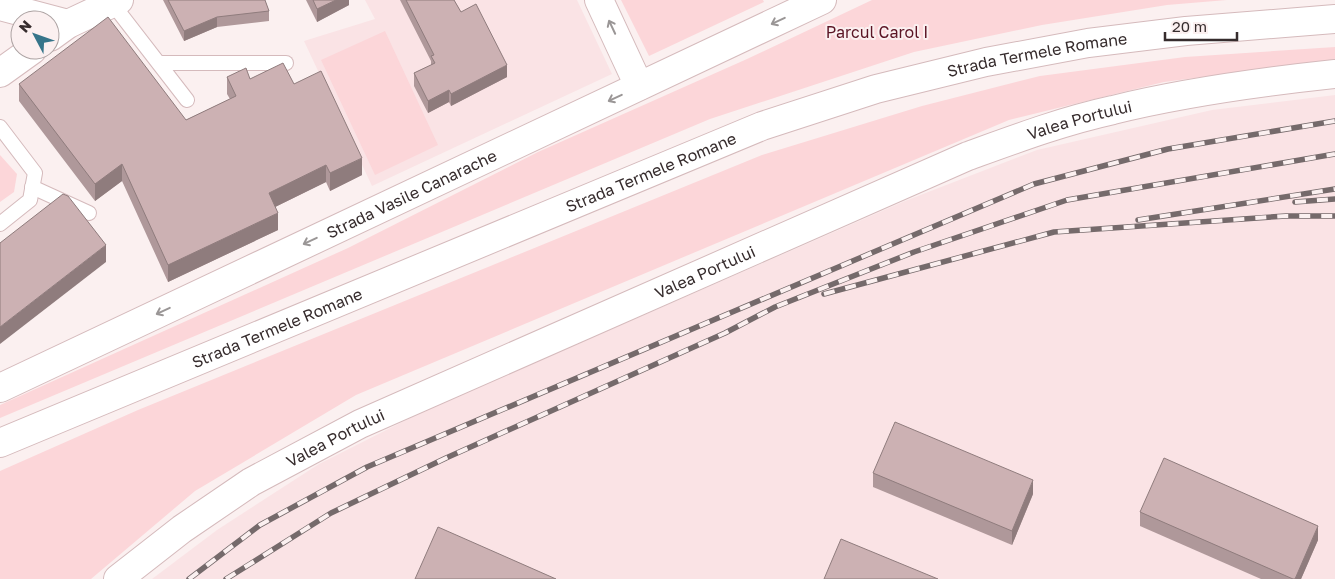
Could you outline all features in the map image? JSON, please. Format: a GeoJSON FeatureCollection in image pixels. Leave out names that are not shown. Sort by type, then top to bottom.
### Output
{"type":"FeatureCollection","features":[{"type":"Feature","properties":{"kind":"street"},"geometry":{"type":"LineString","coordinates":[[600,0],[639,86]]}},
{"type":"Feature","properties":{"kind":"street","name":"Strada Vasile Canarache"},"geometry":{"type":"LineString","coordinates":[[0,388],[822,0]]}},
{"type":"Feature","properties":{"kind":"street"},"geometry":{"type":"LineString","coordinates":[[60,30],[115,2]]}},
{"type":"Feature","properties":{"kind":"street","name":"Strada Termele Romane"},"geometry":{"type":"LineString","coordinates":[[0,443],[762,126],[876,89],[986,62],[1088,43],[1186,31],[1335,19]]}},
{"type":"Feature","properties":{"kind":"street"},"geometry":{"type":"LineString","coordinates":[[0,73],[18,60]]}},
{"type":"Feature","properties":{"kind":"street","name":"Valea Portului"},"geometry":{"type":"LineString","coordinates":[[118,579],[182,529],[251,482],[360,424],[968,156],[1034,132],[1112,110],[1266,81],[1335,74]]}},
{"type":"Feature","properties":{"kind":"lane"},"geometry":{"type":"LineString","coordinates":[[115,2],[187,100]]}},
{"type":"Feature","properties":{"kind":"lane"},"geometry":{"type":"LineString","coordinates":[[160,63],[286,63]]}},
{"type":"Feature","properties":{"kind":"lane"},"geometry":{"type":"LineString","coordinates":[[0,127],[35,173],[30,200],[0,224]]}},
{"type":"Feature","properties":{"kind":"lane"},"geometry":{"type":"LineString","coordinates":[[32,187],[89,213]]}},
{"type":"Feature","properties":{"kind":"shaded area"},"geometry":{"type":"Polygon","coordinates":[[[365,0],[577,0],[612,74],[372,186],[304,41],[375,19],[365,0]]]}},
{"type":"Feature","properties":{"kind":"shaded area"},"geometry":{"type":"Polygon","coordinates":[[[1335,95],[1335,579],[152,579],[217,530],[319,464],[424,411],[905,201],[1037,150],[1212,110],[1335,95]]]}},
{"type":"Feature","properties":{"kind":"green space"},"geometry":{"type":"Polygon","coordinates":[[[621,0],[763,0],[764,2],[649,56],[621,0]]]}},
{"type":"Feature","properties":{"kind":"green space","name":"Parcul Carol I"},"geometry":{"type":"Polygon","coordinates":[[[872,0],[1227,0],[1167,5],[1042,25],[914,52],[710,119],[0,418],[0,405],[348,248],[538,152],[747,59],[872,0]]]}},
{"type":"Feature","properties":{"kind":"green space"},"geometry":{"type":"Polygon","coordinates":[[[385,31],[438,145],[375,175],[321,60],[385,31]]]}},
{"type":"Feature","properties":{"kind":"green space"},"geometry":{"type":"Polygon","coordinates":[[[1335,47],[1335,60],[1164,82],[1009,120],[356,395],[195,491],[91,579],[0,579],[0,471],[138,410],[762,155],[922,106],[1040,76],[1185,57],[1335,47]]]}},
{"type":"Feature","properties":{"kind":"green space"},"geometry":{"type":"Polygon","coordinates":[[[0,155],[17,174],[14,192],[0,202],[0,155]]]}},
{"type":"Feature","properties":{"kind":"building"},"geometry":{"type":"Polygon","coordinates":[[[168,0],[265,0],[269,11],[217,17],[184,31],[168,0]]]}},
{"type":"Feature","properties":{"kind":"building"},"geometry":{"type":"Polygon","coordinates":[[[313,0],[336,0],[317,9],[313,0]]]}},
{"type":"Feature","properties":{"kind":"building"},"geometry":{"type":"Polygon","coordinates":[[[406,0],[454,0],[461,12],[476,4],[507,65],[451,94],[449,90],[428,101],[414,73],[435,63],[431,56],[434,55],[406,0]]]}},
{"type":"Feature","properties":{"kind":"building"},"geometry":{"type":"Polygon","coordinates":[[[108,17],[186,120],[236,96],[227,77],[246,68],[250,79],[283,63],[294,84],[321,71],[362,158],[330,173],[326,165],[269,193],[278,213],[168,265],[122,164],[95,184],[19,84],[51,60],[60,60],[60,53],[108,17]]]}},
{"type":"Feature","properties":{"kind":"building"},"geometry":{"type":"Polygon","coordinates":[[[63,194],[68,196],[106,245],[0,327],[0,243],[63,194]]]}},
{"type":"Feature","properties":{"kind":"building"},"geometry":{"type":"Polygon","coordinates":[[[895,422],[1033,480],[1012,531],[873,473],[895,422]]]}},
{"type":"Feature","properties":{"kind":"building"},"geometry":{"type":"Polygon","coordinates":[[[1164,458],[1318,526],[1295,579],[1140,512],[1164,458]]]}},
{"type":"Feature","properties":{"kind":"building"},"geometry":{"type":"Polygon","coordinates":[[[438,527],[556,579],[415,579],[438,527]]]}},
{"type":"Feature","properties":{"kind":"building"},"geometry":{"type":"Polygon","coordinates":[[[841,539],[938,579],[824,579],[841,539]]]}},
{"type":"Feature","properties":{"kind":"railway"},"geometry":{"type":"LineString","coordinates":[[189,579],[260,525],[367,467],[1034,184],[1168,149],[1335,121]]}},
{"type":"Feature","properties":{"kind":"railway"},"geometry":{"type":"LineString","coordinates":[[226,579],[331,513],[446,458],[725,333],[775,307],[914,252],[1067,200],[1335,154]]}},
{"type":"Feature","properties":{"kind":"railway"},"geometry":{"type":"LineString","coordinates":[[1138,220],[1335,189]]}},
{"type":"Feature","properties":{"kind":"railway"},"geometry":{"type":"LineString","coordinates":[[1295,202],[1335,199]]}},
{"type":"Feature","properties":{"kind":"railway"},"geometry":{"type":"LineString","coordinates":[[824,294],[1054,232],[1286,216],[1335,216]]}}]}
